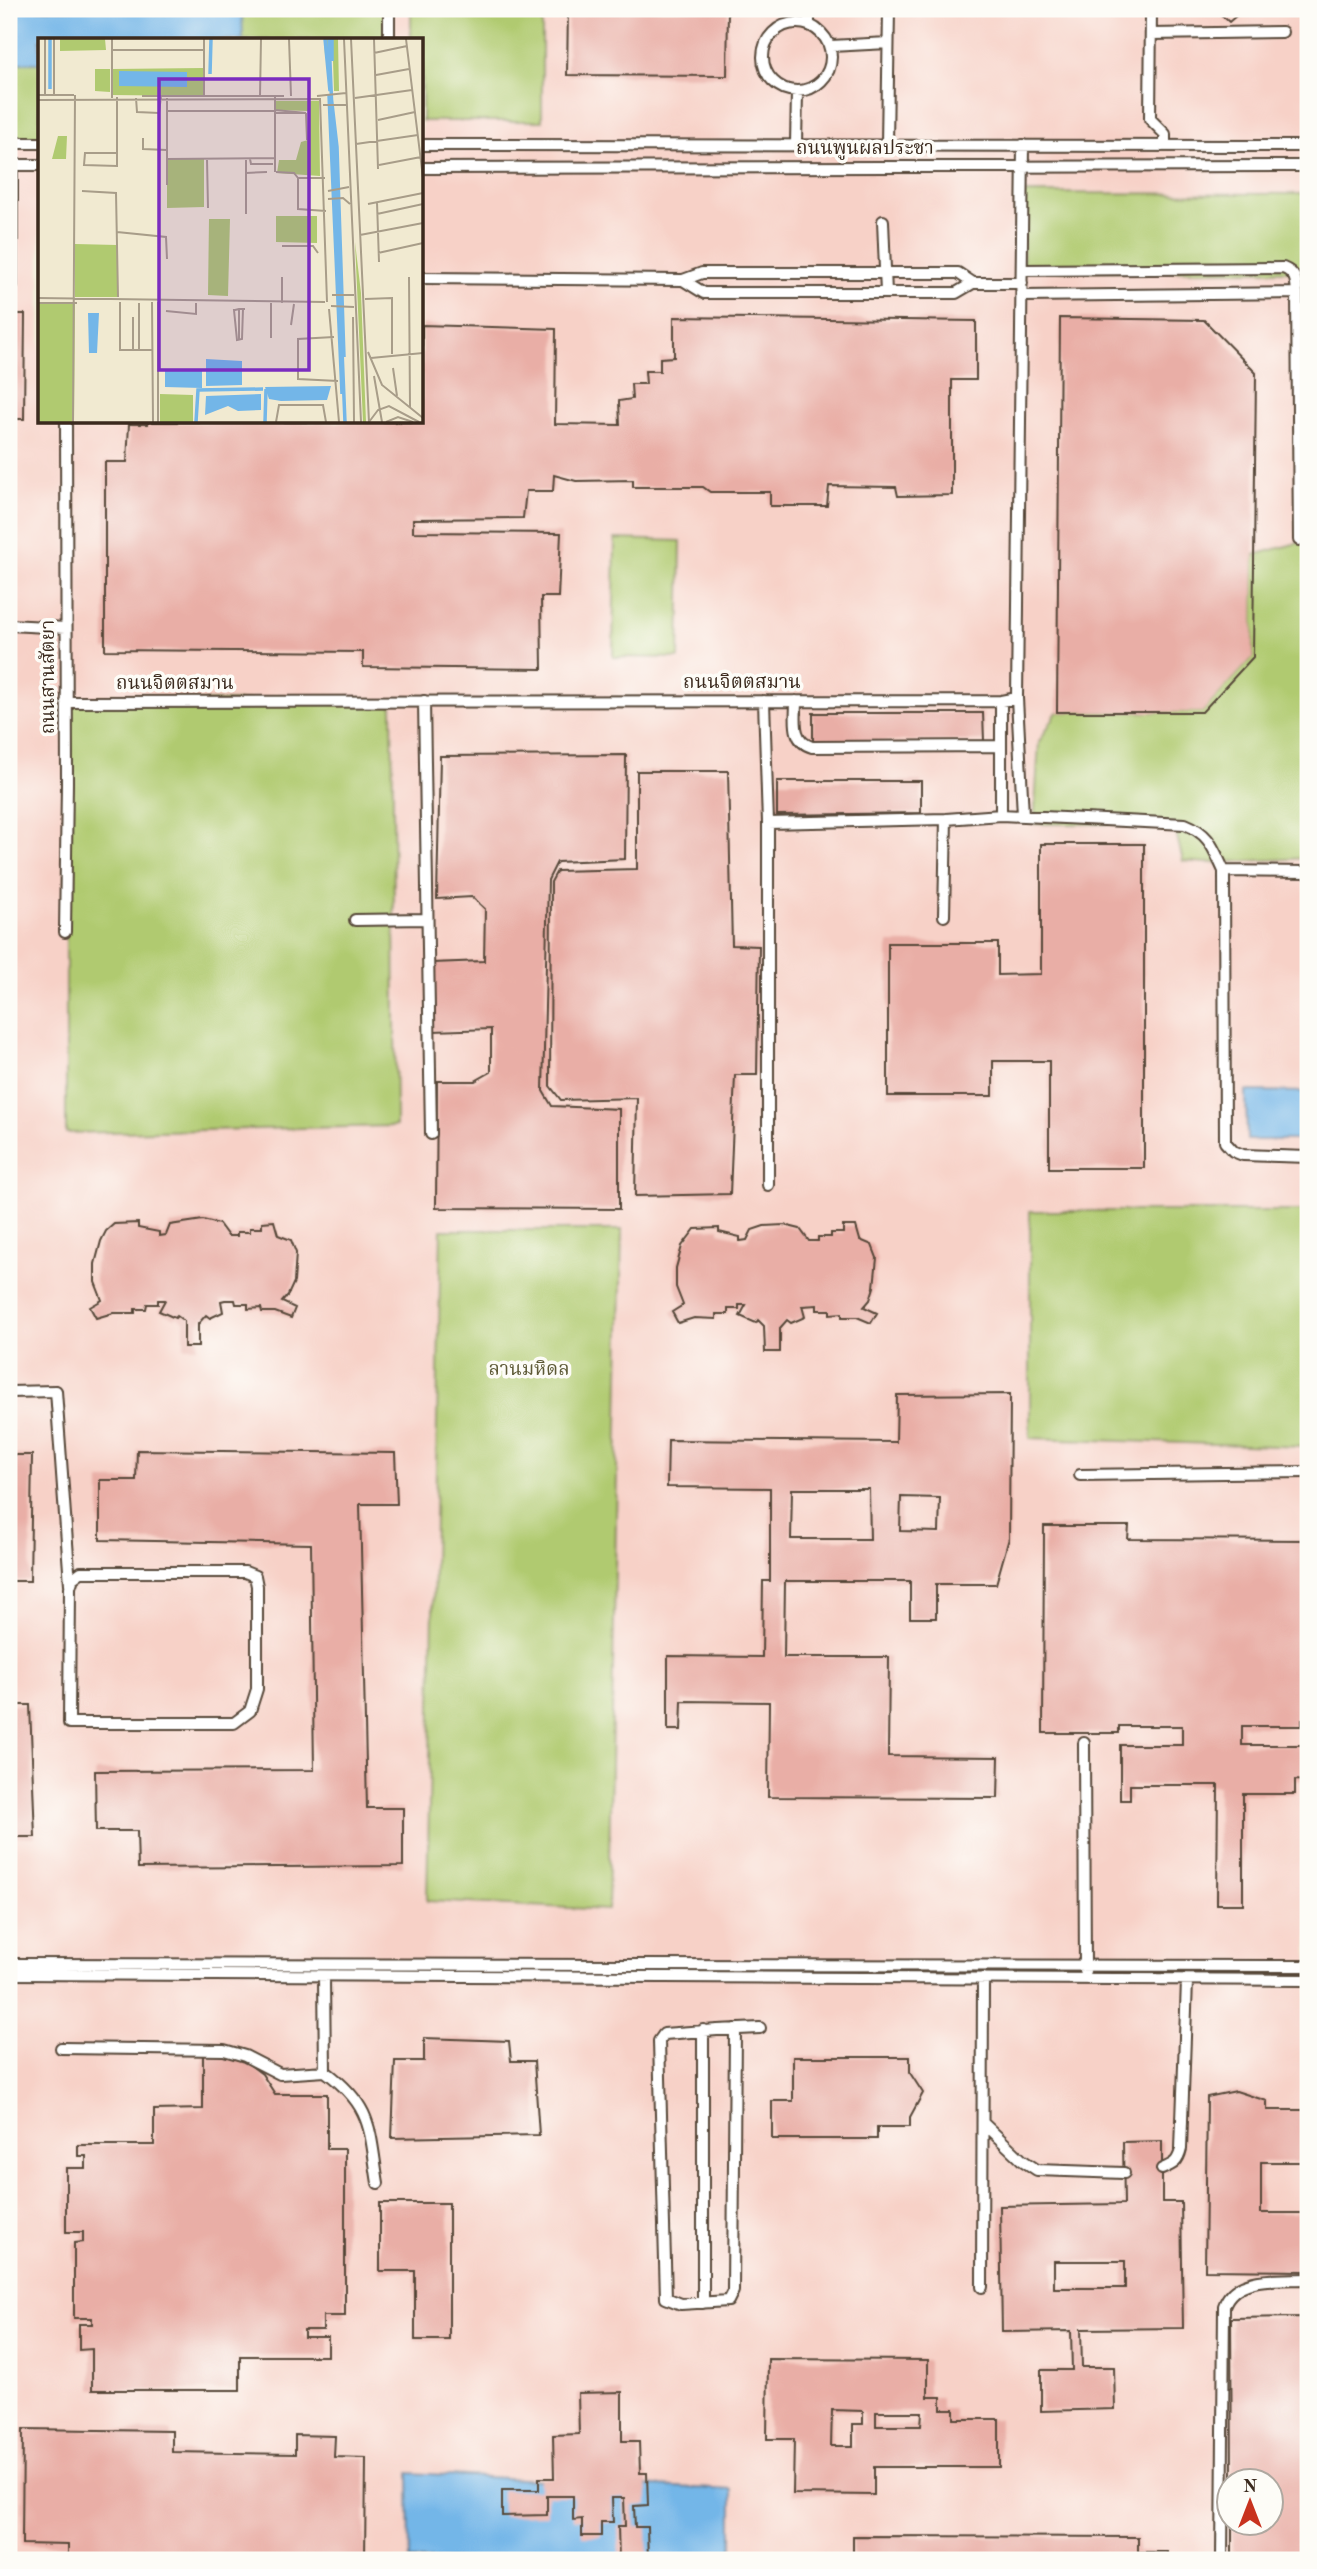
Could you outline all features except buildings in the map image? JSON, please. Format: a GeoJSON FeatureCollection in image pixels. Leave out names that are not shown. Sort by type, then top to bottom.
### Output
{"type":"FeatureCollection","features":[{"type":"Feature","properties":{"kind":"lane"},"geometry":{"type":"LineString","coordinates":[[389,9],[389,38]]}},
{"type":"Feature","properties":{"kind":"lane"},"geometry":{"type":"LineString","coordinates":[[809,9],[809,23]]}},
{"type":"Feature","properties":{"kind":"lane"},"geometry":{"type":"LineString","coordinates":[[887,144],[889,9]]}},
{"type":"Feature","properties":{"kind":"lane"},"geometry":{"type":"LineString","coordinates":[[1151,9],[1150,119],[1166,134],[1166,145]]}},
{"type":"Feature","properties":{"kind":"lane"},"geometry":{"type":"LineString","coordinates":[[792,22],[809,23],[822,32],[831,46],[831,68],[818,86],[797,92],[780,87],[767,76],[762,59],[765,42],[775,29],[783,25],[792,22]]}},
{"type":"Feature","properties":{"kind":"lane"},"geometry":{"type":"LineString","coordinates":[[1152,34],[1282,32]]}},
{"type":"Feature","properties":{"kind":"lane"},"geometry":{"type":"LineString","coordinates":[[831,46],[888,43]]}},
{"type":"Feature","properties":{"kind":"lane"},"geometry":{"type":"LineString","coordinates":[[796,144],[797,92]]}},
{"type":"Feature","properties":{"kind":"lane"},"geometry":{"type":"LineString","coordinates":[[9,291],[12,285],[10,143],[38,143]]}},
{"type":"Feature","properties":{"kind":"lane","name":"ถนนพูนผลประชา"},"geometry":{"type":"LineString","coordinates":[[424,145],[1308,146]]}},
{"type":"Feature","properties":{"kind":"lane"},"geometry":{"type":"LineString","coordinates":[[1023,145],[1017,698],[1023,815]]}},
{"type":"Feature","properties":{"kind":"lane"},"geometry":{"type":"LineString","coordinates":[[11,165],[38,165]]}},
{"type":"Feature","properties":{"kind":"lane","name":"ถนนพูนผลประชา"},"geometry":{"type":"LineString","coordinates":[[424,168],[1308,166]]}},
{"type":"Feature","properties":{"kind":"lane"},"geometry":{"type":"LineString","coordinates":[[883,221],[886,293]]}},
{"type":"Feature","properties":{"kind":"lane"},"geometry":{"type":"LineString","coordinates":[[1023,270],[1283,268],[1291,271],[1297,293],[1299,540]]}},
{"type":"Feature","properties":{"kind":"lane"},"geometry":{"type":"LineString","coordinates":[[424,278],[683,280],[702,273],[958,273],[973,283]]}},
{"type":"Feature","properties":{"kind":"lane"},"geometry":{"type":"LineString","coordinates":[[683,280],[704,293],[956,293],[973,283],[1022,284]]}},
{"type":"Feature","properties":{"kind":"lane"},"geometry":{"type":"LineString","coordinates":[[1022,296],[1297,293]]}},
{"type":"Feature","properties":{"kind":"lane","name":"ถนนสานสัตยา"},"geometry":{"type":"LineString","coordinates":[[65,932],[66,424]]}},
{"type":"Feature","properties":{"kind":"lane"},"geometry":{"type":"LineString","coordinates":[[9,625],[66,628]]}},
{"type":"Feature","properties":{"kind":"lane","name":"ถนนจิตตสมาน"},"geometry":{"type":"LineString","coordinates":[[66,702],[1001,701],[1017,698]]}},
{"type":"Feature","properties":{"kind":"lane"},"geometry":{"type":"LineString","coordinates":[[424,701],[431,1134]]}},
{"type":"Feature","properties":{"kind":"lane"},"geometry":{"type":"LineString","coordinates":[[764,701],[768,823],[768,1185]]}},
{"type":"Feature","properties":{"kind":"lane"},"geometry":{"type":"LineString","coordinates":[[796,701],[797,736],[803,745],[811,747],[1001,746]]}},
{"type":"Feature","properties":{"kind":"lane"},"geometry":{"type":"LineString","coordinates":[[1001,701],[1001,815]]}},
{"type":"Feature","properties":{"kind":"lane"},"geometry":{"type":"LineString","coordinates":[[768,823],[1023,815],[1185,824],[1200,830],[1213,846],[1224,871],[1225,1142],[1233,1151],[1243,1155],[1308,1157]]}},
{"type":"Feature","properties":{"kind":"lane"},"geometry":{"type":"LineString","coordinates":[[944,916],[946,819]]}},
{"type":"Feature","properties":{"kind":"lane"},"geometry":{"type":"LineString","coordinates":[[1224,871],[1308,872]]}},
{"type":"Feature","properties":{"kind":"lane"},"geometry":{"type":"LineString","coordinates":[[355,920],[427,919]]}},
{"type":"Feature","properties":{"kind":"lane"},"geometry":{"type":"LineString","coordinates":[[9,1392],[56,1391],[70,1587],[69,1723],[234,1723],[250,1711],[257,1689],[257,1586],[254,1576],[245,1572],[81,1572],[73,1578],[70,1587]]}},
{"type":"Feature","properties":{"kind":"lane"},"geometry":{"type":"LineString","coordinates":[[1080,1475],[1308,1472]]}},
{"type":"Feature","properties":{"kind":"lane"},"geometry":{"type":"LineString","coordinates":[[1084,1743],[1085,1979]]}},
{"type":"Feature","properties":{"kind":"lane"},"geometry":{"type":"LineString","coordinates":[[9,1964],[1308,1966]]}},
{"type":"Feature","properties":{"kind":"lane"},"geometry":{"type":"LineString","coordinates":[[9,1974],[1308,1980]]}},
{"type":"Feature","properties":{"kind":"lane"},"geometry":{"type":"LineString","coordinates":[[324,1977],[325,2071]]}},
{"type":"Feature","properties":{"kind":"lane"},"geometry":{"type":"LineString","coordinates":[[982,2287],[983,1978]]}},
{"type":"Feature","properties":{"kind":"lane"},"geometry":{"type":"LineString","coordinates":[[1162,2169],[1179,2159],[1181,2149],[1188,1981]]}},
{"type":"Feature","properties":{"kind":"lane"},"geometry":{"type":"LineString","coordinates":[[735,2029],[733,2291],[728,2301],[681,2304],[666,2298],[659,2041],[664,2034],[703,2030],[760,2028]]}},
{"type":"Feature","properties":{"kind":"lane"},"geometry":{"type":"LineString","coordinates":[[703,2030],[703,2303]]}},
{"type":"Feature","properties":{"kind":"lane"},"geometry":{"type":"LineString","coordinates":[[61,2048],[224,2050],[245,2056],[280,2074],[325,2071],[347,2088],[368,2120],[378,2183]]}},
{"type":"Feature","properties":{"kind":"lane"},"geometry":{"type":"LineString","coordinates":[[984,2124],[1022,2160],[1037,2170],[1124,2173]]}},
{"type":"Feature","properties":{"kind":"lane"},"geometry":{"type":"LineString","coordinates":[[1222,2560],[1224,2306],[1227,2297],[1246,2284],[1308,2279]]}},
{"type":"Feature","properties":{"kind":"shaded area"},"geometry":{"type":"Polygon","coordinates":[[[9,9],[1308,9],[1308,2560],[9,2560],[9,9]]]}},
{"type":"Feature","properties":{"kind":"green space"},"geometry":{"type":"Polygon","coordinates":[[[9,9],[389,9],[389,38],[38,38],[38,143],[9,143],[9,9]]]}},
{"type":"Feature","properties":{"kind":"green space"},"geometry":{"type":"Polygon","coordinates":[[[411,9],[542,9],[542,121],[424,121],[424,38],[411,38],[411,9]]]}},
{"type":"Feature","properties":{"kind":"green space"},"geometry":{"type":"Polygon","coordinates":[[[1024,193],[1308,194],[1308,271],[1023,270],[1024,193]]]}},
{"type":"Feature","properties":{"kind":"green space"},"geometry":{"type":"Polygon","coordinates":[[[615,539],[681,541],[679,658],[613,657],[615,539]]]}},
{"type":"Feature","properties":{"kind":"green space"},"geometry":{"type":"Polygon","coordinates":[[[1308,540],[1308,858],[1206,863],[1183,861],[1174,824],[1034,824],[1039,742],[1057,712],[1202,712],[1253,657],[1254,555],[1308,540]]]}},
{"type":"Feature","properties":{"kind":"green space"},"geometry":{"type":"Polygon","coordinates":[[[392,701],[396,1126],[66,1133],[66,702],[392,701]]]}},
{"type":"Feature","properties":{"kind":"green space"},"geometry":{"type":"Polygon","coordinates":[[[1030,1211],[1308,1211],[1308,1447],[1030,1438],[1030,1211]]]}},
{"type":"Feature","properties":{"kind":"green space","name":"ลานมหิดล"},"geometry":{"type":"Polygon","coordinates":[[[441,1230],[622,1230],[608,1910],[427,1901],[441,1230]]]}},
{"type":"Feature","properties":{"kind":"water"},"geometry":{"type":"Polygon","coordinates":[[[9,9],[242,9],[243,38],[38,38],[38,63],[9,63],[9,9]]]}},
{"type":"Feature","properties":{"kind":"water"},"geometry":{"type":"Polygon","coordinates":[[[1246,1091],[1308,1092],[1308,1140],[1247,1140],[1246,1091]]]}},
{"type":"Feature","properties":{"kind":"water"},"geometry":{"type":"Polygon","coordinates":[[[409,2473],[732,2490],[732,2560],[410,2560],[409,2473]]]}}]}
